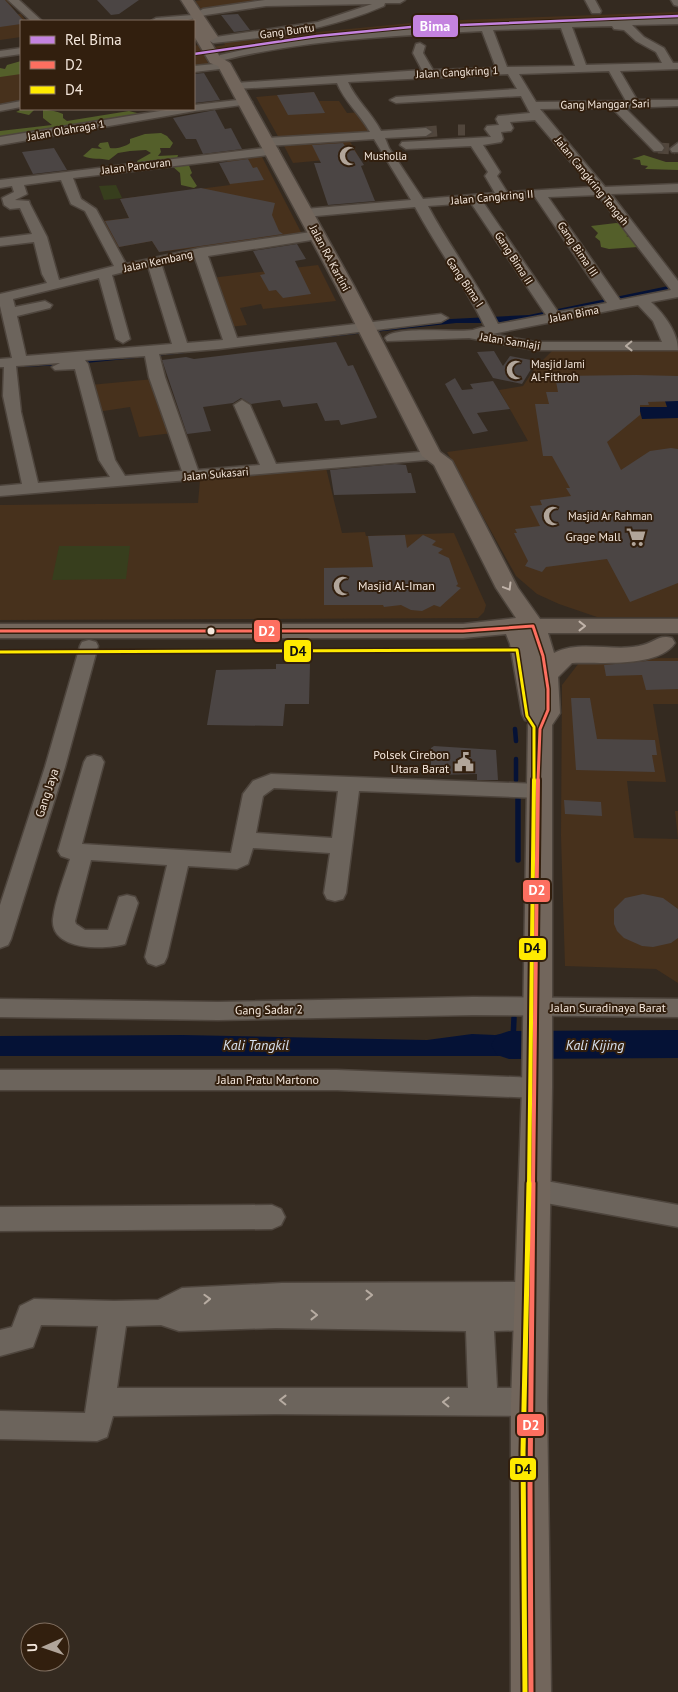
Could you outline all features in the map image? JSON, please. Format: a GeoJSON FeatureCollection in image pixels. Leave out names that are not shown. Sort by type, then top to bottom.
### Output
{"type":"FeatureCollection","features":[{"type":"Feature","properties":{"kind":"main road","name":"Jalan RA Kartini"},"geometry":{"type":"LineString","coordinates":[[178,0],[192,20]]}},
{"type":"Feature","properties":{"kind":"main road","name":"Jalan RA Kartini"},"geometry":{"type":"LineString","coordinates":[[187,0],[192,20]]}},
{"type":"Feature","properties":{"kind":"main road","name":"Jalan RA Kartini"},"geometry":{"type":"LineString","coordinates":[[195,23],[213,40],[370,333],[432,456],[429,463],[492,588],[528,635]]}},
{"type":"Feature","properties":{"kind":"main road","name":"Jalan RA Kartini"},"geometry":{"type":"LineString","coordinates":[[195,25],[215,60],[224,62]]}},
{"type":"Feature","properties":{"kind":"main road"},"geometry":{"type":"LineString","coordinates":[[0,631],[463,631],[528,635],[673,637]]}},
{"type":"Feature","properties":{"kind":"main road"},"geometry":{"type":"LineString","coordinates":[[0,646],[425,646],[528,635]]}},
{"type":"Feature","properties":{"kind":"main road"},"geometry":{"type":"LineString","coordinates":[[528,635],[546,676],[548,712],[540,725],[537,1085],[530,1402],[531,1692]]}},
{"type":"Feature","properties":{"kind":"main road"},"geometry":{"type":"LineString","coordinates":[[528,635],[533,714],[540,725]]}},
{"type":"Feature","properties":{"kind":"main road"},"geometry":{"type":"LineString","coordinates":[[546,676],[560,660],[567,656],[642,653],[653,650],[673,637]]}},
{"type":"Feature","properties":{"kind":"street"},"geometry":{"type":"LineString","coordinates":[[13,0],[36,20]]}},
{"type":"Feature","properties":{"kind":"street","name":"Gang Buntu"},"geometry":{"type":"LineString","coordinates":[[213,40],[320,26],[346,18],[387,0]]}},
{"type":"Feature","properties":{"kind":"street"},"geometry":{"type":"LineString","coordinates":[[192,20],[203,12],[254,5],[316,1],[400,0]]}},
{"type":"Feature","properties":{"kind":"street"},"geometry":{"type":"LineString","coordinates":[[195,69],[224,62],[260,48],[328,39],[486,26],[601,11],[590,0]]}},
{"type":"Feature","properties":{"kind":"street"},"geometry":{"type":"LineString","coordinates":[[320,26],[341,28],[543,13]]}},
{"type":"Feature","properties":{"kind":"street"},"geometry":{"type":"LineString","coordinates":[[570,15],[615,22],[678,21]]}},
{"type":"Feature","properties":{"kind":"street"},"geometry":{"type":"LineString","coordinates":[[570,15],[582,68]]}},
{"type":"Feature","properties":{"kind":"street"},"geometry":{"type":"LineString","coordinates":[[615,22],[618,26],[627,27],[640,39],[660,50],[675,67]]}},
{"type":"Feature","properties":{"kind":"street","name":"Jalan Cangkring Tengah"},"geometry":{"type":"LineString","coordinates":[[486,26],[506,69],[535,111],[602,191],[677,289]]}},
{"type":"Feature","properties":{"kind":"street"},"geometry":{"type":"LineString","coordinates":[[0,43],[20,40]]}},
{"type":"Feature","properties":{"kind":"street"},"geometry":{"type":"LineString","coordinates":[[420,46],[418,53],[429,73]]}},
{"type":"Feature","properties":{"kind":"street"},"geometry":{"type":"LineString","coordinates":[[0,54],[20,51]]}},
{"type":"Feature","properties":{"kind":"street","name":"Jalan Cangkring 1"},"geometry":{"type":"LineString","coordinates":[[236,86],[341,78],[378,71],[429,73],[506,69],[675,67]]}},
{"type":"Feature","properties":{"kind":"street"},"geometry":{"type":"LineString","coordinates":[[613,68],[633,104]]}},
{"type":"Feature","properties":{"kind":"street","name":"Gang Bima I"},"geometry":{"type":"LineString","coordinates":[[341,78],[347,93],[365,112],[419,202],[435,233],[492,324]]}},
{"type":"Feature","properties":{"kind":"street"},"geometry":{"type":"LineString","coordinates":[[396,100],[523,92]]}},
{"type":"Feature","properties":{"kind":"street","name":"Jalan Olahraga 1"},"geometry":{"type":"LineString","coordinates":[[195,109],[246,102]]}},
{"type":"Feature","properties":{"kind":"street","name":"Gang Manggar Sari"},"geometry":{"type":"LineString","coordinates":[[494,129],[507,128],[502,119],[535,111],[615,104],[678,103]]}},
{"type":"Feature","properties":{"kind":"street"},"geometry":{"type":"LineString","coordinates":[[0,108],[20,104]]}},
{"type":"Feature","properties":{"kind":"street"},"geometry":{"type":"LineString","coordinates":[[615,104],[658,148]]}},
{"type":"Feature","properties":{"kind":"street"},"geometry":{"type":"LineString","coordinates":[[365,112],[407,109]]}},
{"type":"Feature","properties":{"kind":"street","name":"Jalan Olahraga 1"},"geometry":{"type":"LineString","coordinates":[[0,141],[137,112],[174,110]]}},
{"type":"Feature","properties":{"kind":"street"},"geometry":{"type":"LineString","coordinates":[[385,148],[494,141],[497,139],[494,129],[465,130]]}},
{"type":"Feature","properties":{"kind":"street","name":"Jalan Pancuran"},"geometry":{"type":"LineString","coordinates":[[0,184],[270,147],[378,135],[426,132]]}},
{"type":"Feature","properties":{"kind":"street"},"geometry":{"type":"LineString","coordinates":[[474,141],[494,172],[491,176],[503,195]]}},
{"type":"Feature","properties":{"kind":"street"},"geometry":{"type":"LineString","coordinates":[[65,176],[76,201],[90,209],[107,244],[122,268]]}},
{"type":"Feature","properties":{"kind":"street"},"geometry":{"type":"LineString","coordinates":[[9,313],[46,312],[50,274],[40,237],[24,204],[10,205],[4,199],[21,194],[17,182]]}},
{"type":"Feature","properties":{"kind":"street","name":"Jalan Cangkring II"},"geometry":{"type":"LineString","coordinates":[[306,213],[503,195],[678,188]]}},
{"type":"Feature","properties":{"kind":"street","name":"Gang Bima III"},"geometry":{"type":"LineString","coordinates":[[539,193],[614,302]]}},
{"type":"Feature","properties":{"kind":"street","name":"Gang Bima II"},"geometry":{"type":"LineString","coordinates":[[474,198],[552,314]]}},
{"type":"Feature","properties":{"kind":"street","name":"Jalan Kembang"},"geometry":{"type":"LineString","coordinates":[[3,297],[153,261],[200,252],[318,236]]}},
{"type":"Feature","properties":{"kind":"street"},"geometry":{"type":"LineString","coordinates":[[0,242],[40,237]]}},
{"type":"Feature","properties":{"kind":"street"},"geometry":{"type":"LineString","coordinates":[[200,252],[223,346]]}},
{"type":"Feature","properties":{"kind":"street"},"geometry":{"type":"LineString","coordinates":[[153,261],[182,348]]}},
{"type":"Feature","properties":{"kind":"street"},"geometry":{"type":"LineString","coordinates":[[104,273],[124,339]]}},
{"type":"Feature","properties":{"kind":"street","name":"Jalan Bima"},"geometry":{"type":"LineString","coordinates":[[469,334],[492,324],[525,323],[552,314],[614,302],[640,300],[677,289]]}},
{"type":"Feature","properties":{"kind":"street"},"geometry":{"type":"LineString","coordinates":[[3,297],[9,313],[18,365],[9,377],[12,400],[31,490]]}},
{"type":"Feature","properties":{"kind":"street"},"geometry":{"type":"LineString","coordinates":[[640,300],[660,319],[674,346]]}},
{"type":"Feature","properties":{"kind":"street"},"geometry":{"type":"LineString","coordinates":[[18,365],[80,361],[370,333],[442,318]]}},
{"type":"Feature","properties":{"kind":"street"},"geometry":{"type":"LineString","coordinates":[[525,323],[538,347]]}},
{"type":"Feature","properties":{"kind":"street","name":"Jalan Samiaji"},"geometry":{"type":"LineString","coordinates":[[370,333],[469,334],[538,347],[674,346]]}},
{"type":"Feature","properties":{"kind":"street"},"geometry":{"type":"LineString","coordinates":[[151,354],[182,348],[223,346]]}},
{"type":"Feature","properties":{"kind":"street"},"geometry":{"type":"LineString","coordinates":[[151,354],[192,476]]}},
{"type":"Feature","properties":{"kind":"street"},"geometry":{"type":"LineString","coordinates":[[80,361],[107,460],[121,482]]}},
{"type":"Feature","properties":{"kind":"street"},"geometry":{"type":"LineString","coordinates":[[242,405],[270,469]]}},
{"type":"Feature","properties":{"kind":"street","name":"Jalan Sukasari"},"geometry":{"type":"LineString","coordinates":[[0,491],[31,490],[432,456]]}},
{"type":"Feature","properties":{"kind":"street","name":"Gang Jaya"},"geometry":{"type":"LineString","coordinates":[[0,939],[55,767],[88,646]]}},
{"type":"Feature","properties":{"kind":"street"},"geometry":{"type":"LineString","coordinates":[[94,762],[69,851],[233,862],[240,859],[253,794],[260,786],[271,781],[349,786],[539,791]]}},
{"type":"Feature","properties":{"kind":"street"},"geometry":{"type":"LineString","coordinates":[[335,893],[349,786]]}},
{"type":"Feature","properties":{"kind":"street"},"geometry":{"type":"LineString","coordinates":[[244,840],[341,846]]}},
{"type":"Feature","properties":{"kind":"street"},"geometry":{"type":"LineString","coordinates":[[82,852],[64,921],[64,928],[70,934],[79,937],[117,938],[127,903]]}},
{"type":"Feature","properties":{"kind":"street"},"geometry":{"type":"LineString","coordinates":[[156,957],[180,859]]}},
{"type":"Feature","properties":{"kind":"street","name":"Gang Sadar 2"},"geometry":{"type":"LineString","coordinates":[[0,1008],[218,1011],[473,1006],[538,1011]]}},
{"type":"Feature","properties":{"kind":"street","name":"Jalan Suradinaya Barat"},"geometry":{"type":"LineString","coordinates":[[538,1011],[678,1008]]}},
{"type":"Feature","properties":{"kind":"street","name":"Jalan Pratu Martono"},"geometry":{"type":"LineString","coordinates":[[0,1080],[337,1080],[537,1085]]}},
{"type":"Feature","properties":{"kind":"street"},"geometry":{"type":"LineString","coordinates":[[535,1190],[678,1216]]}},
{"type":"Feature","properties":{"kind":"street"},"geometry":{"type":"LineString","coordinates":[[0,1219],[272,1217]]}},
{"type":"Feature","properties":{"kind":"street"},"geometry":{"type":"LineString","coordinates":[[0,1343],[23,1338],[30,1315],[34,1312],[114,1314],[162,1312],[179,1318],[279,1305],[532,1306]]}},
{"type":"Feature","properties":{"kind":"street"},"geometry":{"type":"LineString","coordinates":[[479,1307],[483,1402]]}},
{"type":"Feature","properties":{"kind":"street"},"geometry":{"type":"LineString","coordinates":[[0,1425],[97,1428],[114,1314]]}},
{"type":"Feature","properties":{"kind":"street"},"geometry":{"type":"LineString","coordinates":[[101,1402],[276,1400],[530,1402]]}},
{"type":"Feature","properties":{"kind":"shaded area"},"geometry":{"type":"Polygon","coordinates":[[[0,0],[7,0],[17,14],[21,14],[25,20],[20,20],[20,37],[0,40],[0,0]]]}},
{"type":"Feature","properties":{"kind":"shaded area"},"geometry":{"type":"Polygon","coordinates":[[[264,0],[201,9],[195,1],[264,0]]]}},
{"type":"Feature","properties":{"kind":"shaded area"},"geometry":{"type":"Polygon","coordinates":[[[678,12],[678,19],[550,23],[266,45],[204,54],[209,65],[195,67],[195,46],[198,45],[201,49],[225,45],[222,40],[433,21],[678,12]]]}},
{"type":"Feature","properties":{"kind":"shaded area"},"geometry":{"type":"Polygon","coordinates":[[[20,70],[20,101],[0,106],[0,73],[20,70]]]}},
{"type":"Feature","properties":{"kind":"shaded area"},"geometry":{"type":"Polygon","coordinates":[[[314,92],[319,101],[339,101],[347,113],[364,112],[376,134],[280,140],[256,97],[314,92]]]}},
{"type":"Feature","properties":{"kind":"shaded area"},"geometry":{"type":"Polygon","coordinates":[[[348,138],[359,157],[293,163],[282,142],[348,138]]]}},
{"type":"Feature","properties":{"kind":"shaded area"},"geometry":{"type":"Polygon","coordinates":[[[261,155],[303,236],[159,252],[152,241],[114,248],[101,221],[129,218],[120,199],[230,185],[225,174],[228,173],[227,159],[261,155]]]}},
{"type":"Feature","properties":{"kind":"shaded area"},"geometry":{"type":"Polygon","coordinates":[[[318,265],[336,301],[263,309],[261,304],[240,308],[247,325],[229,327],[211,278],[318,265]]]}},
{"type":"Feature","properties":{"kind":"shaded area"},"geometry":{"type":"Polygon","coordinates":[[[678,349],[678,617],[597,617],[537,594],[516,576],[447,452],[528,441],[499,390],[523,386],[535,368],[553,350],[678,349]]]}},
{"type":"Feature","properties":{"kind":"shaded area"},"geometry":{"type":"Polygon","coordinates":[[[154,379],[173,433],[139,437],[130,407],[97,412],[90,385],[154,379]]]}},
{"type":"Feature","properties":{"kind":"shaded area"},"geometry":{"type":"Polygon","coordinates":[[[326,468],[342,533],[365,532],[366,536],[454,533],[486,605],[484,612],[478,618],[0,620],[0,505],[198,503],[200,480],[326,468]]]}},
{"type":"Feature","properties":{"kind":"shaded area"},"geometry":{"type":"Polygon","coordinates":[[[678,658],[678,704],[653,704],[666,782],[627,781],[634,838],[678,839],[678,983],[656,969],[565,966],[561,836],[562,685],[582,659],[678,658]]]}},
{"type":"Feature","properties":{"kind":"shaded area"},"geometry":{"type":"Polygon","coordinates":[[[675,811],[678,811],[678,839],[675,811]]]}},
{"type":"Feature","properties":{"kind":"green space"},"geometry":{"type":"Polygon","coordinates":[[[20,61],[20,74],[0,77],[0,68],[5,69],[7,65],[20,61]]]}},
{"type":"Feature","properties":{"kind":"green space"},"geometry":{"type":"Polygon","coordinates":[[[20,110],[34,110],[29,115],[16,112],[20,110]]]}},
{"type":"Feature","properties":{"kind":"green space"},"geometry":{"type":"Polygon","coordinates":[[[43,110],[63,114],[63,118],[67,121],[129,111],[141,114],[141,116],[0,140],[0,131],[52,125],[43,118],[43,110]]]}},
{"type":"Feature","properties":{"kind":"green space"},"geometry":{"type":"Polygon","coordinates":[[[161,133],[167,136],[173,143],[170,148],[160,148],[161,152],[158,156],[178,155],[177,159],[138,163],[137,161],[151,153],[146,150],[118,153],[109,160],[83,156],[92,148],[102,149],[98,146],[100,143],[108,142],[110,148],[118,148],[130,143],[130,139],[145,134],[161,133]]]}},
{"type":"Feature","properties":{"kind":"green space"},"geometry":{"type":"Polygon","coordinates":[[[644,155],[666,162],[678,162],[678,170],[645,169],[648,166],[641,165],[640,160],[632,159],[644,155]]]}},
{"type":"Feature","properties":{"kind":"green space"},"geometry":{"type":"Polygon","coordinates":[[[188,163],[192,173],[190,175],[197,186],[194,188],[181,185],[180,173],[172,166],[134,171],[188,163]]]}},
{"type":"Feature","properties":{"kind":"green space"},"geometry":{"type":"Polygon","coordinates":[[[116,185],[122,198],[104,200],[99,186],[116,185]]]}},
{"type":"Feature","properties":{"kind":"green space"},"geometry":{"type":"Polygon","coordinates":[[[616,223],[625,224],[630,235],[626,236],[633,238],[638,247],[609,249],[601,247],[600,241],[595,237],[598,233],[591,226],[616,223]]]}},
{"type":"Feature","properties":{"kind":"green space"},"geometry":{"type":"Polygon","coordinates":[[[59,546],[130,546],[126,579],[52,580],[59,546]]]}},
{"type":"Feature","properties":{"kind":"water"},"geometry":{"type":"Polygon","coordinates":[[[678,284],[678,288],[531,319],[493,323],[456,323],[66,365],[0,368],[0,364],[451,319],[529,315],[678,284]]]}},
{"type":"Feature","properties":{"kind":"water"},"geometry":{"type":"Polygon","coordinates":[[[665,401],[678,401],[678,418],[642,419],[639,407],[667,407],[665,401]]]}},
{"type":"Feature","properties":{"kind":"water","name":"Kali Tangkil"},"geometry":{"type":"Polygon","coordinates":[[[521,1032],[537,1038],[535,1056],[0,1056],[0,1036],[183,1035],[427,1040],[472,1034],[495,1035],[521,1032]]]}},
{"type":"Feature","properties":{"kind":"building"},"geometry":{"type":"Polygon","coordinates":[[[0,0],[5,0],[23,20],[20,20],[20,24],[0,27],[0,0]]]}},
{"type":"Feature","properties":{"kind":"building"},"geometry":{"type":"Polygon","coordinates":[[[97,0],[139,0],[119,14],[111,15],[97,0]]]}},
{"type":"Feature","properties":{"kind":"building"},"geometry":{"type":"Polygon","coordinates":[[[238,14],[250,30],[234,32],[221,15],[238,14]]]}},
{"type":"Feature","properties":{"kind":"building"},"geometry":{"type":"Polygon","coordinates":[[[204,73],[220,100],[195,103],[195,74],[204,73]]]}},
{"type":"Feature","properties":{"kind":"building"},"geometry":{"type":"Polygon","coordinates":[[[314,92],[325,113],[288,115],[277,95],[314,92]]]}},
{"type":"Feature","properties":{"kind":"building"},"geometry":{"type":"Polygon","coordinates":[[[215,110],[225,129],[231,128],[242,149],[203,154],[196,139],[186,139],[173,118],[215,110]]]}},
{"type":"Feature","properties":{"kind":"building"},"geometry":{"type":"Polygon","coordinates":[[[343,143],[345,146],[351,145],[364,165],[361,166],[375,201],[328,205],[314,163],[321,163],[312,145],[343,143]]]}},
{"type":"Feature","properties":{"kind":"building"},"geometry":{"type":"Polygon","coordinates":[[[54,148],[67,170],[33,174],[22,152],[54,148]]]}},
{"type":"Feature","properties":{"kind":"building"},"geometry":{"type":"Polygon","coordinates":[[[248,159],[253,168],[257,167],[264,180],[230,184],[219,163],[248,159]]]}},
{"type":"Feature","properties":{"kind":"building"},"geometry":{"type":"Polygon","coordinates":[[[201,188],[275,203],[272,215],[279,231],[283,234],[159,252],[152,241],[119,247],[105,221],[129,218],[120,199],[201,188]]]}},
{"type":"Feature","properties":{"kind":"building"},"geometry":{"type":"Polygon","coordinates":[[[297,244],[306,259],[295,261],[311,294],[283,298],[276,290],[269,291],[260,275],[265,274],[253,251],[297,244]]]}},
{"type":"Feature","properties":{"kind":"building"},"geometry":{"type":"Polygon","coordinates":[[[336,342],[348,366],[353,365],[376,418],[341,425],[339,420],[325,421],[317,403],[283,407],[280,400],[251,404],[241,398],[233,403],[203,407],[211,431],[187,434],[162,360],[186,357],[194,359],[336,342]]]}},
{"type":"Feature","properties":{"kind":"building","name":"Masjid Jami Al-Fithroh"},"geometry":{"type":"Polygon","coordinates":[[[494,351],[503,366],[510,356],[536,361],[522,384],[493,378],[477,352],[494,351]]]}},
{"type":"Feature","properties":{"kind":"building"},"geometry":{"type":"Polygon","coordinates":[[[555,376],[678,376],[678,401],[648,402],[649,405],[640,405],[640,415],[607,442],[621,470],[650,451],[678,449],[678,583],[630,602],[607,559],[546,567],[542,572],[525,566],[528,561],[514,533],[517,533],[515,529],[540,526],[530,506],[542,505],[540,500],[571,496],[566,488],[570,488],[552,456],[543,456],[535,404],[549,404],[546,392],[558,392],[555,376]]]}},
{"type":"Feature","properties":{"kind":"building"},"geometry":{"type":"Polygon","coordinates":[[[455,378],[462,390],[473,389],[470,384],[493,381],[510,409],[477,413],[488,431],[473,434],[445,384],[455,378]]]}},
{"type":"Feature","properties":{"kind":"building"},"geometry":{"type":"Polygon","coordinates":[[[395,464],[406,465],[408,473],[411,473],[416,493],[334,495],[330,470],[395,464]]]}},
{"type":"Feature","properties":{"kind":"building"},"geometry":{"type":"Polygon","coordinates":[[[405,535],[407,548],[423,535],[436,541],[432,545],[443,549],[438,553],[449,558],[458,584],[456,586],[461,588],[440,607],[434,605],[422,611],[411,610],[401,605],[384,607],[383,605],[324,605],[324,568],[373,567],[368,536],[405,535]]]}},
{"type":"Feature","properties":{"kind":"building"},"geometry":{"type":"Polygon","coordinates":[[[647,661],[678,661],[678,689],[646,690],[642,675],[606,676],[604,665],[647,661]]]}},
{"type":"Feature","properties":{"kind":"building"},"geometry":{"type":"Polygon","coordinates":[[[276,664],[310,664],[309,704],[285,704],[283,726],[207,725],[216,670],[276,669],[276,664]]]}},
{"type":"Feature","properties":{"kind":"building"},"geometry":{"type":"Polygon","coordinates":[[[571,698],[590,698],[597,739],[655,740],[657,755],[652,755],[655,772],[576,770],[571,698]]]}},
{"type":"Feature","properties":{"kind":"building","name":"Polsek Cirebon Utara Barat"},"geometry":{"type":"Polygon","coordinates":[[[434,746],[496,750],[498,780],[477,780],[477,774],[431,775],[431,748],[434,746]]]}},
{"type":"Feature","properties":{"kind":"building"},"geometry":{"type":"Polygon","coordinates":[[[564,800],[601,802],[602,816],[565,814],[564,800]]]}},
{"type":"Feature","properties":{"kind":"building"},"geometry":{"type":"Polygon","coordinates":[[[643,894],[663,898],[678,909],[678,938],[671,943],[653,947],[642,946],[624,938],[617,931],[614,924],[614,909],[625,898],[643,894]]]}},
{"type":"Feature","properties":{"kind":"waterway"},"geometry":{"type":"LineString","coordinates":[[515,729],[516,741]]}},
{"type":"Feature","properties":{"kind":"waterway"},"geometry":{"type":"LineString","coordinates":[[516,759],[516,780]]}},
{"type":"Feature","properties":{"kind":"waterway"},"geometry":{"type":"LineString","coordinates":[[518,799],[518,860]]}},
{"type":"Feature","properties":{"kind":"waterway"},"geometry":{"type":"LineString","coordinates":[[513,1040],[514,1018]]}},
{"type":"Feature","properties":{"kind":"waterway","name":"Kali Kijing"},"geometry":{"type":"LineString","coordinates":[[509,1045],[678,1044]]}},
{"type":"Feature","properties":{"kind":"tunnel"},"geometry":{"type":"LineString","coordinates":[[458,130],[465,130]]}},
{"type":"Feature","properties":{"kind":"tunnel"},"geometry":{"type":"LineString","coordinates":[[426,132],[438,131]]}},
{"type":"Feature","properties":{"kind":"tunnel"},"geometry":{"type":"LineString","coordinates":[[658,148],[675,149]]}},
{"type":"Feature","properties":{"kind":"rail line","name":"Bima"},"geometry":{"type":"LineString","coordinates":[[195,54],[317,36],[411,27],[678,16]]}},
{"type":"Feature","properties":{"kind":"transit line","name":"D2"},"geometry":{"type":"LineString","coordinates":[[0,631],[463,631],[533,626],[543,656],[548,689],[548,710],[540,729],[538,780],[530,1485],[531,1692]]}},
{"type":"Feature","properties":{"kind":"transit line","name":"D4"},"geometry":{"type":"LineString","coordinates":[[0,652],[517,650],[527,716],[534,727],[531,1088],[523,1452],[525,1692]]}},
{"type":"Feature","properties":{"kind":"place","name":"Musholla"},"geometry":{"type":"Point","coordinates":[349,156]}},
{"type":"Feature","properties":{"kind":"place","name":"Masjid Jami Al-Fithroh"},"geometry":{"type":"Point","coordinates":[516,370]}},
{"type":"Feature","properties":{"kind":"place","name":"Masjid Ar Rahman"},"geometry":{"type":"Point","coordinates":[553,516]}},
{"type":"Feature","properties":{"kind":"place","name":"Grage Mall"},"geometry":{"type":"Point","coordinates":[636,537]}},
{"type":"Feature","properties":{"kind":"place","name":"Masjid Al-Iman"},"geometry":{"type":"Point","coordinates":[343,586]}},
{"type":"Feature","properties":{"kind":"place","name":"Polsek Cirebon Utara Barat"},"geometry":{"type":"Point","coordinates":[464,762]}}]}
